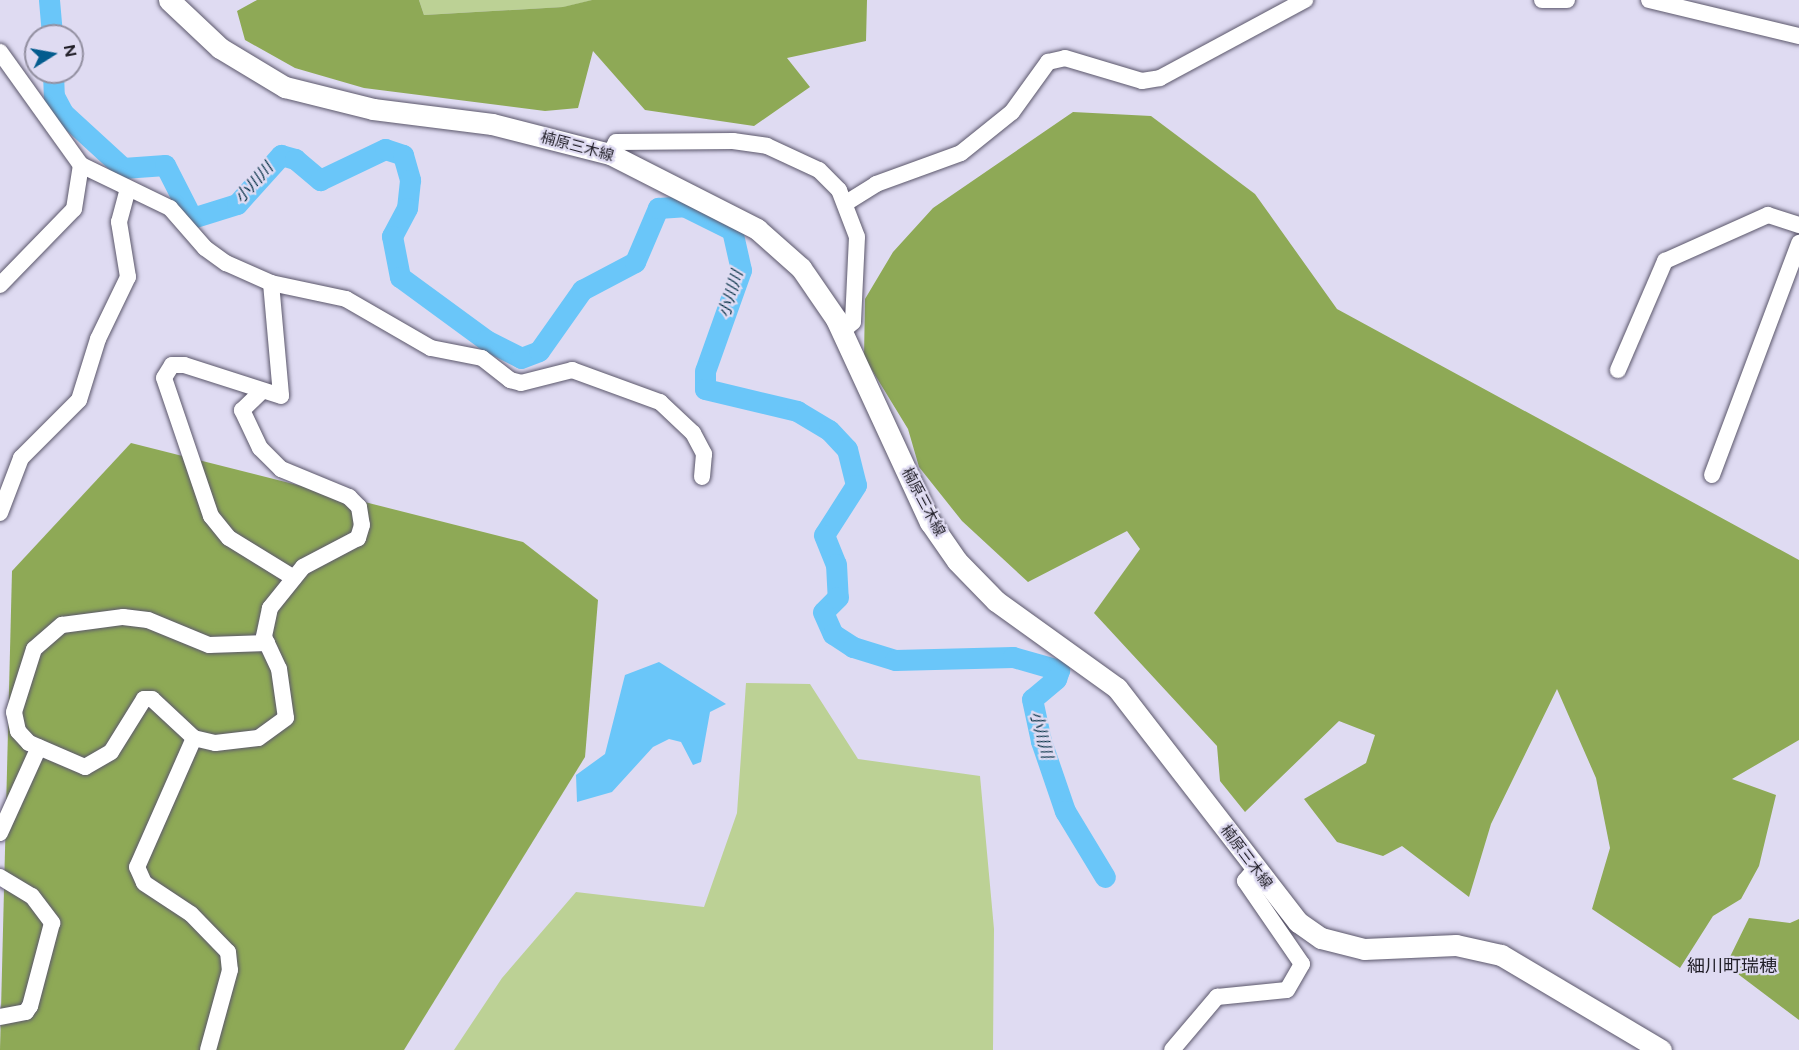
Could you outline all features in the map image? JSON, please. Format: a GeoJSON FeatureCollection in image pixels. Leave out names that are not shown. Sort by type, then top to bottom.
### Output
{"type":"FeatureCollection","features":[{"type":"Feature","properties":{"kind":"main road","name":"楠原三木線"},"geometry":{"type":"LineString","coordinates":[[169,0],[220,48],[285,87],[374,109],[492,124],[610,154],[757,229],[801,268],[841,332],[930,522],[957,561],[996,601],[1117,688],[1298,922],[1321,938],[1364,949],[1456,945],[1502,956],[1661,1050]]}},
{"type":"Feature","properties":{"kind":"street"},"geometry":{"type":"LineString","coordinates":[[846,203],[876,184],[961,153],[1012,112],[1048,62],[1065,58],[1142,81],[1160,78],[1305,0]]}},
{"type":"Feature","properties":{"kind":"street"},"geometry":{"type":"LineString","coordinates":[[1542,0],[1567,0]]}},
{"type":"Feature","properties":{"kind":"street"},"geometry":{"type":"LineString","coordinates":[[1649,0],[1799,36]]}},
{"type":"Feature","properties":{"kind":"street"},"geometry":{"type":"LineString","coordinates":[[0,52],[81,165],[170,208],[205,248],[226,263],[271,283],[346,299],[431,348],[482,358],[510,381],[521,383],[572,370],[660,402],[693,433],[704,454],[702,477]]}},
{"type":"Feature","properties":{"kind":"street"},"geometry":{"type":"LineString","coordinates":[[610,154],[616,142],[767,146],[819,170],[846,203],[857,237],[852,322],[841,332]]}},
{"type":"Feature","properties":{"kind":"street"},"geometry":{"type":"LineString","coordinates":[[0,285],[74,209],[81,165]]}},
{"type":"Feature","properties":{"kind":"street"},"geometry":{"type":"LineString","coordinates":[[0,513],[21,458],[79,400],[98,339],[128,277],[119,222],[128,189]]}},
{"type":"Feature","properties":{"kind":"street"},"geometry":{"type":"LineString","coordinates":[[1618,370],[1665,261],[1768,215],[1799,225]]}},
{"type":"Feature","properties":{"kind":"street"},"geometry":{"type":"LineString","coordinates":[[1712,476],[1799,243]]}},
{"type":"Feature","properties":{"kind":"street"},"geometry":{"type":"LineString","coordinates":[[271,283],[281,396],[184,365],[172,365],[164,378],[211,516],[230,538],[294,578]]}},
{"type":"Feature","properties":{"kind":"street"},"geometry":{"type":"LineString","coordinates":[[262,391],[242,410],[261,448],[281,469],[349,497],[359,507],[362,525],[358,538],[323,554],[294,578],[270,608],[264,625],[267,643],[279,669],[286,718],[258,738],[225,744],[194,738],[152,699],[144,699],[111,752],[94,765],[73,764],[39,747],[18,730],[15,712],[34,649],[62,625],[123,617],[148,620],[209,645],[267,643]]}},
{"type":"Feature","properties":{"kind":"street"},"geometry":{"type":"LineString","coordinates":[[194,738],[137,867],[144,883],[191,914],[228,952],[230,970],[208,1050]]}},
{"type":"Feature","properties":{"kind":"street"},"geometry":{"type":"LineString","coordinates":[[0,833],[39,747]]}},
{"type":"Feature","properties":{"kind":"street"},"geometry":{"type":"LineString","coordinates":[[1172,1050],[1217,997],[1287,990],[1302,964],[1245,881],[1255,869]]}},
{"type":"Feature","properties":{"kind":"street"},"geometry":{"type":"LineString","coordinates":[[0,876],[32,896],[52,923],[30,1006],[26,1012],[0,1017]]}},
{"type":"Feature","properties":{"kind":"green space"},"geometry":{"type":"Polygon","coordinates":[[[257,0],[419,0],[424,15],[563,7],[592,0],[867,0],[866,41],[787,58],[810,87],[754,126],[645,110],[593,51],[578,108],[545,111],[364,88],[295,68],[245,40],[237,11],[257,0]]]}},
{"type":"Feature","properties":{"kind":"green space"},"geometry":{"type":"Polygon","coordinates":[[[419,0],[593,0],[564,7],[424,15],[419,0]]]}},
{"type":"Feature","properties":{"kind":"green space"},"geometry":{"type":"Polygon","coordinates":[[[1073,112],[1151,116],[1255,194],[1337,309],[1799,560],[1799,740],[1732,779],[1776,795],[1759,866],[1741,899],[1713,916],[1680,968],[1592,909],[1610,848],[1596,778],[1557,689],[1491,824],[1469,897],[1402,846],[1383,856],[1337,842],[1304,799],[1366,763],[1375,735],[1339,721],[1245,812],[1220,781],[1217,746],[1094,613],[1140,549],[1127,531],[1028,582],[962,521],[919,467],[908,429],[864,357],[865,299],[893,252],[933,208],[1073,112]]]}},
{"type":"Feature","properties":{"kind":"green space"},"geometry":{"type":"Polygon","coordinates":[[[131,443],[523,542],[598,600],[585,757],[404,1050],[0,1050],[12,571],[131,443]]]}},
{"type":"Feature","properties":{"kind":"green space"},"geometry":{"type":"Polygon","coordinates":[[[746,683],[810,684],[858,759],[980,776],[994,929],[993,1050],[454,1050],[502,978],[576,892],[704,907],[737,813],[746,683]]]}},
{"type":"Feature","properties":{"kind":"green space"},"geometry":{"type":"Polygon","coordinates":[[[1749,918],[1790,923],[1799,919],[1799,1020],[1726,965],[1749,918]]]}},
{"type":"Feature","properties":{"kind":"water"},"geometry":{"type":"Polygon","coordinates":[[[659,662],[726,704],[710,712],[701,762],[693,765],[681,742],[669,739],[653,747],[612,792],[577,802],[576,775],[605,754],[625,675],[659,662]]]}},
{"type":"Feature","properties":{"kind":"waterway","name":"小川川"},"geometry":{"type":"LineString","coordinates":[[49,0],[51,24]]}},
{"type":"Feature","properties":{"kind":"waterway","name":"小川川"},"geometry":{"type":"LineString","coordinates":[[54,84],[54,96],[63,113],[123,168],[165,165],[192,218],[237,204],[281,155],[295,159],[320,180],[385,149],[403,155],[410,180],[407,208],[392,236],[400,277],[486,340],[521,358],[539,351],[582,290],[635,262],[658,208],[684,206],[732,230],[741,270],[705,371],[705,389],[797,411],[829,430],[847,449],[856,485],[824,535],[836,564],[838,597],[823,612],[833,634],[853,647],[895,660],[1013,657],[1059,670],[1056,679],[1032,699],[1041,741],[1065,811],[1105,877]]}},
{"type":"Feature","properties":{"kind":"district","name":"細川町瑞穂"},"geometry":{"type":"Point","coordinates":[1732,966]}}]}
